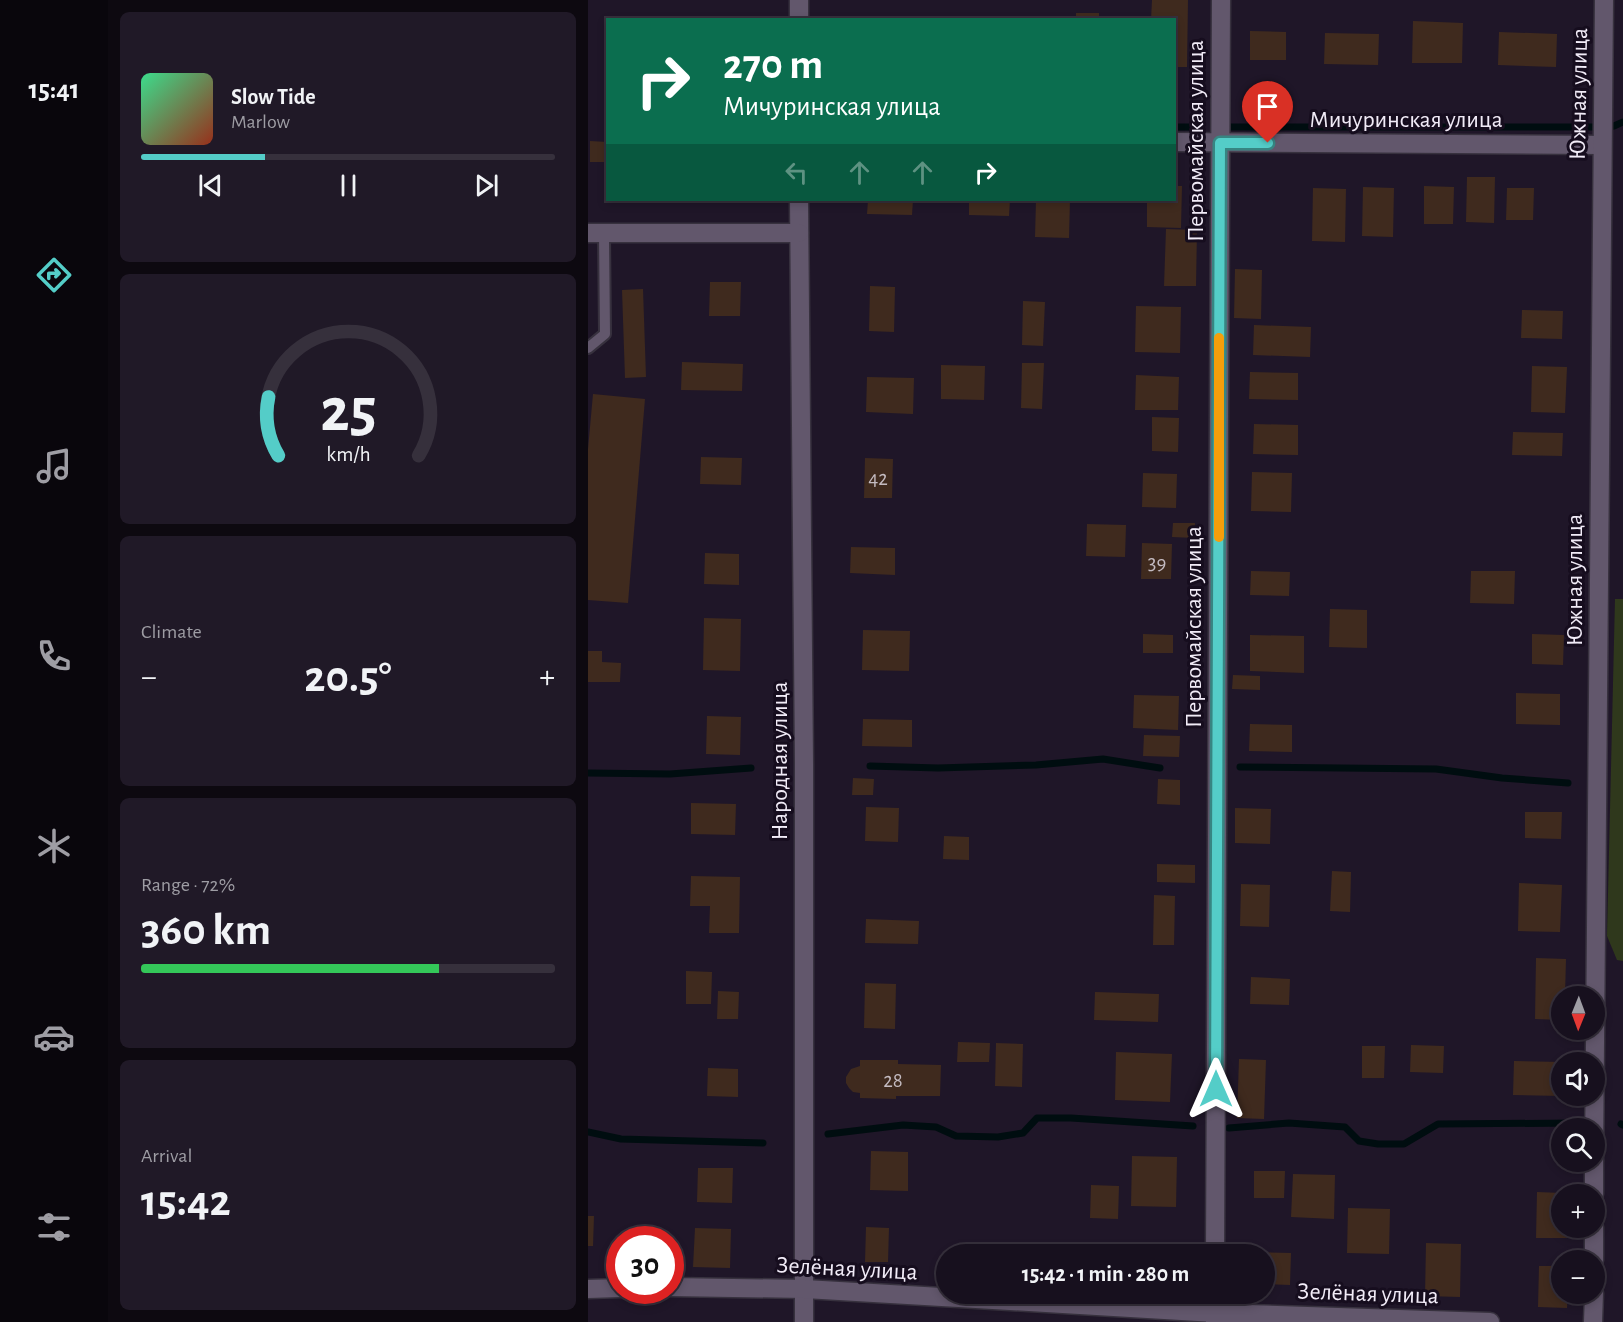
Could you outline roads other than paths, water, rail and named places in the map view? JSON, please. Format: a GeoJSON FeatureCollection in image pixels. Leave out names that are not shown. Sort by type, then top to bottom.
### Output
{"type":"FeatureCollection","features":[{"type":"Feature","properties":{"kind":"street"},"geometry":{"type":"LineString","coordinates":[[799,0],[799,18]]}},
{"type":"Feature","properties":{"kind":"street","name":"Первомайская улица"},"geometry":{"type":"LineString","coordinates":[[1215,1244],[1221,0]]}},
{"type":"Feature","properties":{"kind":"street","name":"Южная улица"},"geometry":{"type":"LineString","coordinates":[[1594,1118],[1604,0]]}},
{"type":"Feature","properties":{"kind":"street","name":"Мичуринская улица"},"geometry":{"type":"LineString","coordinates":[[1176,142],[1602,145]]}},
{"type":"Feature","properties":{"kind":"street","name":"Народная улица"},"geometry":{"type":"LineString","coordinates":[[799,201],[804,776],[804,1322]]}},
{"type":"Feature","properties":{"kind":"street"},"geometry":{"type":"LineString","coordinates":[[596,233],[799,233]]}},
{"type":"Feature","properties":{"kind":"street","name":"Зелёная улица"},"geometry":{"type":"LineString","coordinates":[[684,1287],[805,1289],[1215,1317],[1490,1322]]}},
{"type":"Feature","properties":{"kind":"street"},"geometry":{"type":"LineString","coordinates":[[588,1289],[606,1288]]}},
{"type":"Feature","properties":{"kind":"street"},"geometry":{"type":"LineString","coordinates":[[1593,1322],[1594,1304]]}},
{"type":"Feature","properties":{"kind":"lane"},"geometry":{"type":"LineString","coordinates":[[588,348],[605,334],[596,233]]}},
{"type":"Feature","properties":{"kind":"waterway"},"geometry":{"type":"LineString","coordinates":[[1614,126],[1623,122]]}},
{"type":"Feature","properties":{"kind":"waterway"},"geometry":{"type":"LineString","coordinates":[[1176,127],[1200,127]]}},
{"type":"Feature","properties":{"kind":"waterway"},"geometry":{"type":"LineString","coordinates":[[1230,127],[1595,127]]}},
{"type":"Feature","properties":{"kind":"waterway"},"geometry":{"type":"LineString","coordinates":[[870,766],[938,768],[1036,765],[1103,759],[1160,768]]}},
{"type":"Feature","properties":{"kind":"waterway"},"geometry":{"type":"LineString","coordinates":[[1240,767],[1436,769],[1502,778],[1568,783]]}},
{"type":"Feature","properties":{"kind":"waterway"},"geometry":{"type":"LineString","coordinates":[[588,773],[670,774],[751,768]]}},
{"type":"Feature","properties":{"kind":"waterway"},"geometry":{"type":"LineString","coordinates":[[828,1134],[903,1125],[936,1127],[956,1136],[998,1137],[1023,1133],[1037,1118],[1193,1126]]}},
{"type":"Feature","properties":{"kind":"waterway"},"geometry":{"type":"LineString","coordinates":[[1229,1128],[1289,1123],[1345,1127],[1359,1141],[1404,1144],[1438,1124],[1551,1123]]}},
{"type":"Feature","properties":{"kind":"waterway"},"geometry":{"type":"LineString","coordinates":[[588,1132],[621,1139],[763,1143]]}}]}
